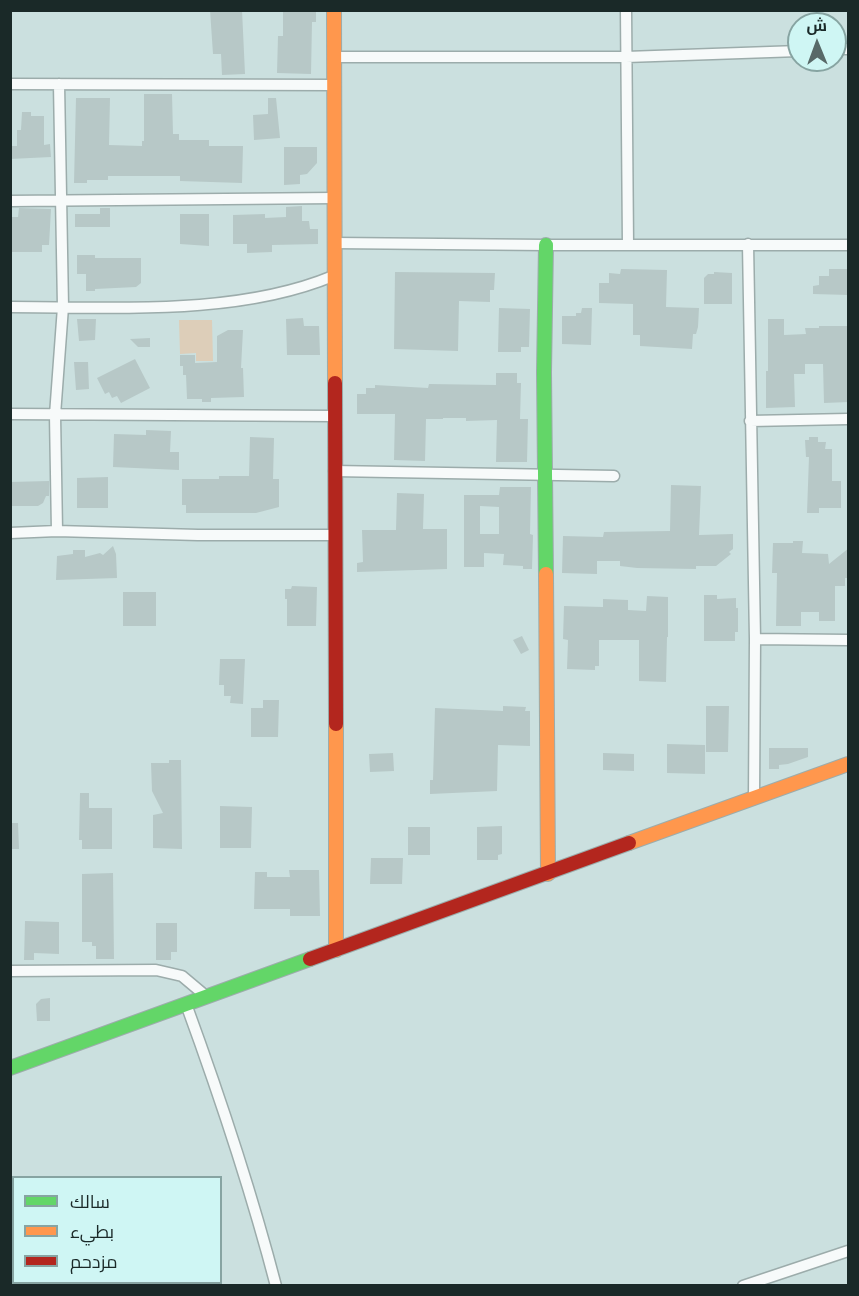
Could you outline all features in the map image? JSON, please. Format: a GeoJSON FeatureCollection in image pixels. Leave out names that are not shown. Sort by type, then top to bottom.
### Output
{"type":"FeatureCollection","features":[{"type":"Feature","properties":{"kind":"street"},"geometry":{"type":"LineString","coordinates":[[334,10],[333,416],[336,950]]}},
{"type":"Feature","properties":{"kind":"street"},"geometry":{"type":"LineString","coordinates":[[626,10],[628,245]]}},
{"type":"Feature","properties":{"kind":"street"},"geometry":{"type":"LineString","coordinates":[[334,57],[626,57],[787,51]]}},
{"type":"Feature","properties":{"kind":"street"},"geometry":{"type":"LineString","coordinates":[[10,84],[334,85]]}},
{"type":"Feature","properties":{"kind":"street"},"geometry":{"type":"LineString","coordinates":[[57,531],[55,415],[63,307],[59,84]]}},
{"type":"Feature","properties":{"kind":"street"},"geometry":{"type":"LineString","coordinates":[[10,201],[334,198]]}},
{"type":"Feature","properties":{"kind":"street"},"geometry":{"type":"LineString","coordinates":[[334,243],[546,246],[849,244]]}},
{"type":"Feature","properties":{"kind":"street"},"geometry":{"type":"LineString","coordinates":[[748,244],[755,639],[754,799]]}},
{"type":"Feature","properties":{"kind":"street"},"geometry":{"type":"LineString","coordinates":[[546,246],[548,874]]}},
{"type":"Feature","properties":{"kind":"street"},"geometry":{"type":"LineString","coordinates":[[10,307],[158,307],[243,300],[306,288],[333,276]]}},
{"type":"Feature","properties":{"kind":"street"},"geometry":{"type":"LineString","coordinates":[[10,414],[333,416]]}},
{"type":"Feature","properties":{"kind":"street"},"geometry":{"type":"LineString","coordinates":[[750,421],[849,419]]}},
{"type":"Feature","properties":{"kind":"street"},"geometry":{"type":"LineString","coordinates":[[334,471],[614,476]]}},
{"type":"Feature","properties":{"kind":"street"},"geometry":{"type":"LineString","coordinates":[[10,533],[57,531],[198,535],[334,535]]}},
{"type":"Feature","properties":{"kind":"street"},"geometry":{"type":"LineString","coordinates":[[755,639],[849,640]]}},
{"type":"Feature","properties":{"kind":"street"},"geometry":{"type":"LineString","coordinates":[[10,1068],[849,764]]}},
{"type":"Feature","properties":{"kind":"street"},"geometry":{"type":"LineString","coordinates":[[10,971],[156,970],[182,976],[207,997]]}},
{"type":"Feature","properties":{"kind":"street"},"geometry":{"type":"LineString","coordinates":[[186,1004],[218,1092],[261,1229],[276,1286]]}},
{"type":"Feature","properties":{"kind":"street"},"geometry":{"type":"LineString","coordinates":[[743,1286],[849,1251]]}},
{"type":"Feature","properties":{"kind":"shaded area"},"geometry":{"type":"Polygon","coordinates":[[[179,320],[212,320],[213,361],[196,361],[196,353],[180,354],[179,320]]]}},
{"type":"Feature","properties":{"kind":"building"},"geometry":{"type":"Polygon","coordinates":[[[210,10],[242,10],[245,74],[222,75],[221,54],[213,54],[210,10]]]}},
{"type":"Feature","properties":{"kind":"building"},"geometry":{"type":"Polygon","coordinates":[[[283,10],[316,10],[316,22],[312,22],[311,74],[277,73],[278,36],[283,36],[283,10]]]}},
{"type":"Feature","properties":{"kind":"building"},"geometry":{"type":"Polygon","coordinates":[[[144,94],[172,94],[173,134],[179,134],[179,140],[209,140],[209,146],[243,146],[242,183],[180,181],[180,176],[108,176],[108,180],[87,180],[87,183],[74,183],[76,98],[110,98],[109,145],[142,146],[142,141],[144,141],[144,94]]]}},
{"type":"Feature","properties":{"kind":"building"},"geometry":{"type":"Polygon","coordinates":[[[268,98],[276,98],[280,138],[254,140],[253,115],[268,114],[268,98]]]}},
{"type":"Feature","properties":{"kind":"building"},"geometry":{"type":"Polygon","coordinates":[[[22,112],[31,112],[31,116],[44,116],[44,145],[50,144],[51,157],[10,159],[10,146],[17,146],[17,130],[21,130],[22,112]]]}},
{"type":"Feature","properties":{"kind":"building"},"geometry":{"type":"Polygon","coordinates":[[[284,147],[317,147],[317,163],[307,174],[300,175],[300,184],[284,185],[284,147]]]}},
{"type":"Feature","properties":{"kind":"building"},"geometry":{"type":"Polygon","coordinates":[[[302,206],[302,221],[309,221],[310,229],[318,229],[318,244],[272,245],[272,252],[247,253],[247,244],[233,244],[233,215],[265,214],[265,218],[286,217],[286,207],[302,206]]]}},
{"type":"Feature","properties":{"kind":"building"},"geometry":{"type":"Polygon","coordinates":[[[19,208],[51,209],[49,245],[42,245],[42,252],[10,252],[10,217],[18,217],[19,208]]]}},
{"type":"Feature","properties":{"kind":"building"},"geometry":{"type":"Polygon","coordinates":[[[100,208],[110,208],[110,227],[75,227],[75,214],[100,214],[100,208]]]}},
{"type":"Feature","properties":{"kind":"building"},"geometry":{"type":"Polygon","coordinates":[[[180,214],[209,214],[209,246],[180,244],[180,214]]]}},
{"type":"Feature","properties":{"kind":"building"},"geometry":{"type":"Polygon","coordinates":[[[77,255],[95,255],[95,258],[141,258],[141,283],[136,287],[86,291],[86,274],[77,274],[77,255]]]}},
{"type":"Feature","properties":{"kind":"building"},"geometry":{"type":"Polygon","coordinates":[[[621,269],[667,270],[666,307],[699,308],[698,327],[696,334],[693,334],[692,349],[640,346],[640,335],[633,335],[633,304],[599,303],[599,283],[609,283],[609,273],[620,274],[621,269]]]}},
{"type":"Feature","properties":{"kind":"building"},"geometry":{"type":"Polygon","coordinates":[[[829,269],[849,269],[849,295],[813,294],[813,286],[819,285],[819,276],[829,276],[829,269]]]}},
{"type":"Feature","properties":{"kind":"building"},"geometry":{"type":"Polygon","coordinates":[[[395,272],[495,273],[494,290],[490,290],[490,302],[459,301],[458,351],[394,349],[395,272]]]}},
{"type":"Feature","properties":{"kind":"building"},"geometry":{"type":"Polygon","coordinates":[[[714,272],[732,273],[732,304],[704,304],[704,278],[714,272]]]}},
{"type":"Feature","properties":{"kind":"building"},"geometry":{"type":"Polygon","coordinates":[[[499,308],[530,309],[529,347],[521,347],[521,352],[498,352],[499,308]]]}},
{"type":"Feature","properties":{"kind":"building"},"geometry":{"type":"Polygon","coordinates":[[[582,308],[592,308],[591,345],[562,344],[562,316],[576,316],[576,313],[581,313],[582,308]]]}},
{"type":"Feature","properties":{"kind":"building"},"geometry":{"type":"Polygon","coordinates":[[[303,318],[304,326],[319,326],[320,355],[287,355],[286,319],[303,318]]]}},
{"type":"Feature","properties":{"kind":"building"},"geometry":{"type":"Polygon","coordinates":[[[77,319],[96,319],[95,340],[79,341],[77,319]]]}},
{"type":"Feature","properties":{"kind":"building"},"geometry":{"type":"Polygon","coordinates":[[[768,319],[784,319],[784,335],[806,334],[805,328],[819,328],[819,326],[849,326],[849,402],[824,403],[823,364],[805,364],[805,374],[794,374],[795,407],[766,408],[768,319]]]}},
{"type":"Feature","properties":{"kind":"building"},"geometry":{"type":"Polygon","coordinates":[[[228,330],[243,330],[241,368],[243,368],[244,397],[211,398],[211,402],[202,402],[202,399],[187,399],[186,375],[183,375],[183,366],[180,366],[180,355],[195,355],[195,363],[217,362],[217,336],[228,330]]]}},
{"type":"Feature","properties":{"kind":"building"},"geometry":{"type":"Polygon","coordinates":[[[150,338],[150,347],[138,347],[130,339],[150,338]]]}},
{"type":"Feature","properties":{"kind":"building"},"geometry":{"type":"Polygon","coordinates":[[[135,359],[150,388],[121,403],[117,396],[112,398],[109,392],[105,394],[97,378],[135,359]]]}},
{"type":"Feature","properties":{"kind":"building"},"geometry":{"type":"Polygon","coordinates":[[[74,362],[88,362],[89,389],[76,390],[74,362]]]}},
{"type":"Feature","properties":{"kind":"building"},"geometry":{"type":"Polygon","coordinates":[[[496,373],[517,373],[517,383],[521,383],[520,419],[528,419],[527,462],[496,462],[497,420],[466,421],[466,418],[426,419],[425,461],[394,460],[395,414],[357,414],[357,394],[366,394],[366,388],[375,388],[375,385],[428,388],[429,384],[496,385],[496,373]]]}},
{"type":"Feature","properties":{"kind":"building"},"geometry":{"type":"Polygon","coordinates":[[[146,430],[171,431],[170,452],[179,452],[179,470],[113,467],[114,434],[146,435],[146,430]]]}},
{"type":"Feature","properties":{"kind":"building"},"geometry":{"type":"Polygon","coordinates":[[[250,437],[274,438],[273,479],[279,479],[279,507],[256,513],[186,513],[186,505],[182,505],[182,479],[249,476],[250,437]]]}},
{"type":"Feature","properties":{"kind":"building"},"geometry":{"type":"Polygon","coordinates":[[[809,437],[818,437],[818,442],[826,442],[825,449],[832,449],[832,481],[841,481],[841,508],[819,508],[819,513],[807,513],[809,457],[806,457],[805,440],[809,440],[809,437]]]}},
{"type":"Feature","properties":{"kind":"building"},"geometry":{"type":"Polygon","coordinates":[[[108,477],[108,508],[77,508],[77,478],[108,477]]]}},
{"type":"Feature","properties":{"kind":"building"},"geometry":{"type":"Polygon","coordinates":[[[49,481],[49,496],[46,496],[43,503],[38,506],[10,506],[10,482],[49,481]]]}},
{"type":"Feature","properties":{"kind":"building"},"geometry":{"type":"Polygon","coordinates":[[[671,485],[701,486],[699,535],[733,534],[733,549],[729,552],[731,554],[716,566],[696,566],[696,569],[637,568],[620,566],[620,561],[597,561],[597,574],[562,573],[563,536],[603,537],[604,532],[670,531],[671,485]]]}},
{"type":"Feature","properties":{"kind":"building"},"geometry":{"type":"Polygon","coordinates":[[[500,487],[531,487],[532,569],[503,565],[504,554],[484,553],[484,567],[464,567],[464,495],[499,495],[500,487]],[[480,506],[480,534],[499,534],[499,507],[480,506]]]}},
{"type":"Feature","properties":{"kind":"building"},"geometry":{"type":"Polygon","coordinates":[[[397,493],[424,494],[423,529],[447,529],[447,569],[357,572],[357,563],[363,562],[362,530],[396,530],[397,493]]]}},
{"type":"Feature","properties":{"kind":"building"},"geometry":{"type":"Polygon","coordinates":[[[793,541],[803,541],[802,553],[828,554],[829,564],[849,548],[849,578],[845,578],[845,586],[835,586],[835,621],[819,621],[819,612],[801,612],[801,626],[776,626],[777,573],[772,573],[773,543],[793,543],[793,541]]]}},
{"type":"Feature","properties":{"kind":"building"},"geometry":{"type":"Polygon","coordinates":[[[113,546],[116,554],[117,578],[56,580],[57,556],[73,554],[73,550],[85,550],[85,557],[100,553],[103,555],[113,546]]]}},
{"type":"Feature","properties":{"kind":"building"},"geometry":{"type":"Polygon","coordinates":[[[292,586],[317,587],[316,626],[287,626],[285,589],[291,589],[292,586]]]}},
{"type":"Feature","properties":{"kind":"building"},"geometry":{"type":"Polygon","coordinates":[[[123,592],[156,592],[156,626],[123,626],[123,592]]]}},
{"type":"Feature","properties":{"kind":"building"},"geometry":{"type":"Polygon","coordinates":[[[704,595],[717,595],[717,599],[736,598],[738,632],[735,632],[735,641],[704,641],[704,595]]]}},
{"type":"Feature","properties":{"kind":"building"},"geometry":{"type":"Polygon","coordinates":[[[647,596],[668,597],[666,682],[639,681],[639,640],[599,640],[599,666],[595,666],[595,670],[567,669],[568,640],[563,639],[564,606],[603,607],[603,599],[628,600],[628,610],[646,611],[647,596]]]}},
{"type":"Feature","properties":{"kind":"building"},"geometry":{"type":"Polygon","coordinates":[[[522,636],[529,650],[521,654],[513,640],[522,636]]]}},
{"type":"Feature","properties":{"kind":"building"},"geometry":{"type":"Polygon","coordinates":[[[220,659],[245,659],[243,704],[230,703],[231,696],[224,696],[224,685],[219,685],[220,659]]]}},
{"type":"Feature","properties":{"kind":"building"},"geometry":{"type":"Polygon","coordinates":[[[263,700],[279,700],[278,737],[251,737],[251,708],[263,708],[263,700]]]}},
{"type":"Feature","properties":{"kind":"building"},"geometry":{"type":"Polygon","coordinates":[[[503,706],[526,707],[525,711],[530,711],[530,746],[498,745],[497,791],[430,794],[430,780],[433,780],[435,708],[503,711],[503,706]]]}},
{"type":"Feature","properties":{"kind":"building"},"geometry":{"type":"Polygon","coordinates":[[[706,706],[729,706],[728,752],[706,752],[706,706]]]}},
{"type":"Feature","properties":{"kind":"building"},"geometry":{"type":"Polygon","coordinates":[[[667,744],[705,745],[705,774],[667,773],[667,744]]]}},
{"type":"Feature","properties":{"kind":"building"},"geometry":{"type":"Polygon","coordinates":[[[769,748],[808,748],[808,757],[779,765],[779,769],[769,769],[769,748]]]}},
{"type":"Feature","properties":{"kind":"building"},"geometry":{"type":"Polygon","coordinates":[[[393,753],[394,771],[370,772],[369,754],[393,753]]]}},
{"type":"Feature","properties":{"kind":"building"},"geometry":{"type":"Polygon","coordinates":[[[603,753],[634,754],[634,771],[603,770],[603,753]]]}},
{"type":"Feature","properties":{"kind":"building"},"geometry":{"type":"Polygon","coordinates":[[[169,760],[181,760],[182,849],[153,848],[153,815],[163,813],[152,791],[151,763],[169,763],[169,760]]]}},
{"type":"Feature","properties":{"kind":"building"},"geometry":{"type":"Polygon","coordinates":[[[80,793],[89,793],[89,808],[112,808],[112,849],[82,849],[82,840],[79,840],[80,793]]]}},
{"type":"Feature","properties":{"kind":"building"},"geometry":{"type":"Polygon","coordinates":[[[220,806],[252,807],[251,848],[220,848],[220,806]]]}},
{"type":"Feature","properties":{"kind":"building"},"geometry":{"type":"Polygon","coordinates":[[[10,823],[18,823],[19,849],[10,849],[10,823]]]}},
{"type":"Feature","properties":{"kind":"building"},"geometry":{"type":"Polygon","coordinates":[[[502,826],[502,854],[498,855],[498,860],[477,860],[477,827],[502,826]]]}},
{"type":"Feature","properties":{"kind":"building"},"geometry":{"type":"Polygon","coordinates":[[[408,827],[430,827],[430,855],[408,855],[408,827]]]}},
{"type":"Feature","properties":{"kind":"building"},"geometry":{"type":"Polygon","coordinates":[[[371,858],[403,858],[402,884],[370,884],[371,858]]]}},
{"type":"Feature","properties":{"kind":"building"},"geometry":{"type":"Polygon","coordinates":[[[289,870],[319,870],[320,916],[290,916],[290,909],[254,909],[255,872],[267,872],[267,877],[290,877],[289,870]]]}},
{"type":"Feature","properties":{"kind":"building"},"geometry":{"type":"Polygon","coordinates":[[[113,873],[114,959],[96,959],[96,946],[92,946],[92,942],[82,942],[82,874],[113,873]]]}},
{"type":"Feature","properties":{"kind":"building"},"geometry":{"type":"Polygon","coordinates":[[[25,921],[59,922],[59,954],[34,953],[34,960],[24,960],[25,921]]]}},
{"type":"Feature","properties":{"kind":"building"},"geometry":{"type":"Polygon","coordinates":[[[156,923],[177,923],[177,952],[171,952],[171,960],[156,960],[156,923]]]}},
{"type":"Feature","properties":{"kind":"building"},"geometry":{"type":"Polygon","coordinates":[[[50,998],[50,1021],[37,1021],[36,1004],[41,999],[50,998]]]}},
{"type":"Feature","properties":{"kind":"traffic: fast"},"geometry":{"type":"LineString","coordinates":[[546,245],[544,372],[546,574]]}},
{"type":"Feature","properties":{"kind":"traffic: fast"},"geometry":{"type":"LineString","coordinates":[[10,1068],[310,959]]}},
{"type":"Feature","properties":{"kind":"traffic: slow"},"geometry":{"type":"LineString","coordinates":[[334,10],[335,383]]}},
{"type":"Feature","properties":{"kind":"traffic: slow"},"geometry":{"type":"LineString","coordinates":[[546,574],[548,874]]}},
{"type":"Feature","properties":{"kind":"traffic: slow"},"geometry":{"type":"LineString","coordinates":[[336,724],[336,950]]}},
{"type":"Feature","properties":{"kind":"traffic: slow"},"geometry":{"type":"LineString","coordinates":[[629,843],[848,764]]}},
{"type":"Feature","properties":{"kind":"traffic: jam"},"geometry":{"type":"LineString","coordinates":[[335,383],[336,724]]}},
{"type":"Feature","properties":{"kind":"traffic: jam"},"geometry":{"type":"LineString","coordinates":[[310,959],[629,843]]}}]}
